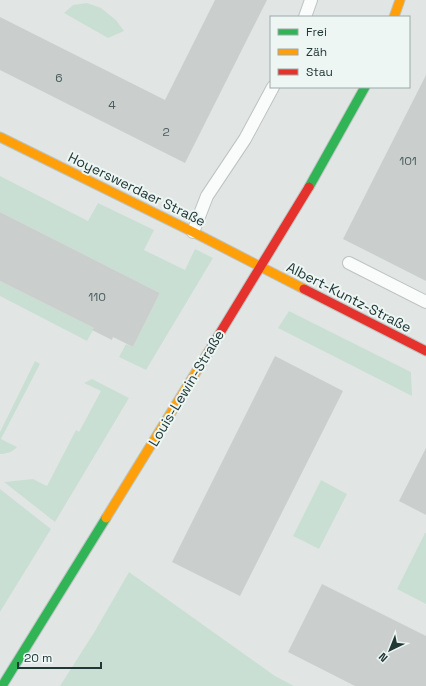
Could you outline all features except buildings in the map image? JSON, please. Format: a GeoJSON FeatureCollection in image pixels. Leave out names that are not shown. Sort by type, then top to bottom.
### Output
{"type":"FeatureCollection","features":[{"type":"Feature","properties":{"kind":"street"},"geometry":{"type":"LineString","coordinates":[[394,16],[400,0]]}},
{"type":"Feature","properties":{"kind":"street","name":"Louis-Lewin-Straße"},"geometry":{"type":"LineString","coordinates":[[2,686],[260,267],[340,135],[364,88]]}},
{"type":"Feature","properties":{"kind":"street","name":"Hoyerswerdaer Straße"},"geometry":{"type":"LineString","coordinates":[[0,137],[193,232],[260,267]]}},
{"type":"Feature","properties":{"kind":"street","name":"Albert-Kuntz-Straße"},"geometry":{"type":"LineString","coordinates":[[260,267],[426,351]]}},
{"type":"Feature","properties":{"kind":"lane"},"geometry":{"type":"LineString","coordinates":[[305,16],[312,0]]}},
{"type":"Feature","properties":{"kind":"lane"},"geometry":{"type":"LineString","coordinates":[[193,232],[207,196],[245,139],[272,88]]}},
{"type":"Feature","properties":{"kind":"lane"},"geometry":{"type":"LineString","coordinates":[[349,263],[426,302]]}},
{"type":"Feature","properties":{"kind":"green space"},"geometry":{"type":"Polygon","coordinates":[[[87,3],[101,8],[116,20],[124,31],[108,38],[64,13],[73,5],[87,3]]]}},
{"type":"Feature","properties":{"kind":"green space"},"geometry":{"type":"Polygon","coordinates":[[[0,176],[88,221],[98,203],[154,230],[144,250],[185,270],[195,249],[213,258],[146,370],[119,357],[126,344],[133,347],[160,293],[0,212],[0,176]]]}},
{"type":"Feature","properties":{"kind":"green space"},"geometry":{"type":"Polygon","coordinates":[[[0,281],[94,328],[87,341],[0,296],[0,281]]]}},
{"type":"Feature","properties":{"kind":"green space"},"geometry":{"type":"Polygon","coordinates":[[[289,311],[411,372],[412,396],[278,328],[289,311]]]}},
{"type":"Feature","properties":{"kind":"green space"},"geometry":{"type":"Polygon","coordinates":[[[35,361],[40,364],[1,439],[17,447],[5,454],[0,454],[0,432],[35,361]]]}},
{"type":"Feature","properties":{"kind":"green space"},"geometry":{"type":"Polygon","coordinates":[[[92,379],[129,398],[55,522],[4,482],[33,479],[47,486],[76,430],[79,432],[101,391],[84,383],[92,379]]]}},
{"type":"Feature","properties":{"kind":"green space"},"geometry":{"type":"Polygon","coordinates":[[[321,480],[347,494],[319,549],[293,536],[321,480]]]}},
{"type":"Feature","properties":{"kind":"green space"},"geometry":{"type":"Polygon","coordinates":[[[0,489],[51,529],[0,612],[0,489]]]}},
{"type":"Feature","properties":{"kind":"green space"},"geometry":{"type":"Polygon","coordinates":[[[426,533],[426,604],[397,589],[426,533]]]}},
{"type":"Feature","properties":{"kind":"green space"},"geometry":{"type":"Polygon","coordinates":[[[129,572],[275,676],[294,686],[60,686],[95,631],[129,572]]]}},
{"type":"Feature","properties":{"kind":"traffic: fast"},"geometry":{"type":"LineString","coordinates":[[309,187],[364,88]]}},
{"type":"Feature","properties":{"kind":"traffic: fast"},"geometry":{"type":"LineString","coordinates":[[2,686],[106,518]]}},
{"type":"Feature","properties":{"kind":"traffic: slow"},"geometry":{"type":"LineString","coordinates":[[394,16],[400,0]]}},
{"type":"Feature","properties":{"kind":"traffic: slow"},"geometry":{"type":"LineString","coordinates":[[0,137],[193,232],[304,289]]}},
{"type":"Feature","properties":{"kind":"traffic: slow"},"geometry":{"type":"LineString","coordinates":[[106,518],[209,351]]}},
{"type":"Feature","properties":{"kind":"traffic: jam"},"geometry":{"type":"LineString","coordinates":[[209,351],[309,187]]}},
{"type":"Feature","properties":{"kind":"traffic: jam"},"geometry":{"type":"LineString","coordinates":[[304,289],[426,351]]}}]}
